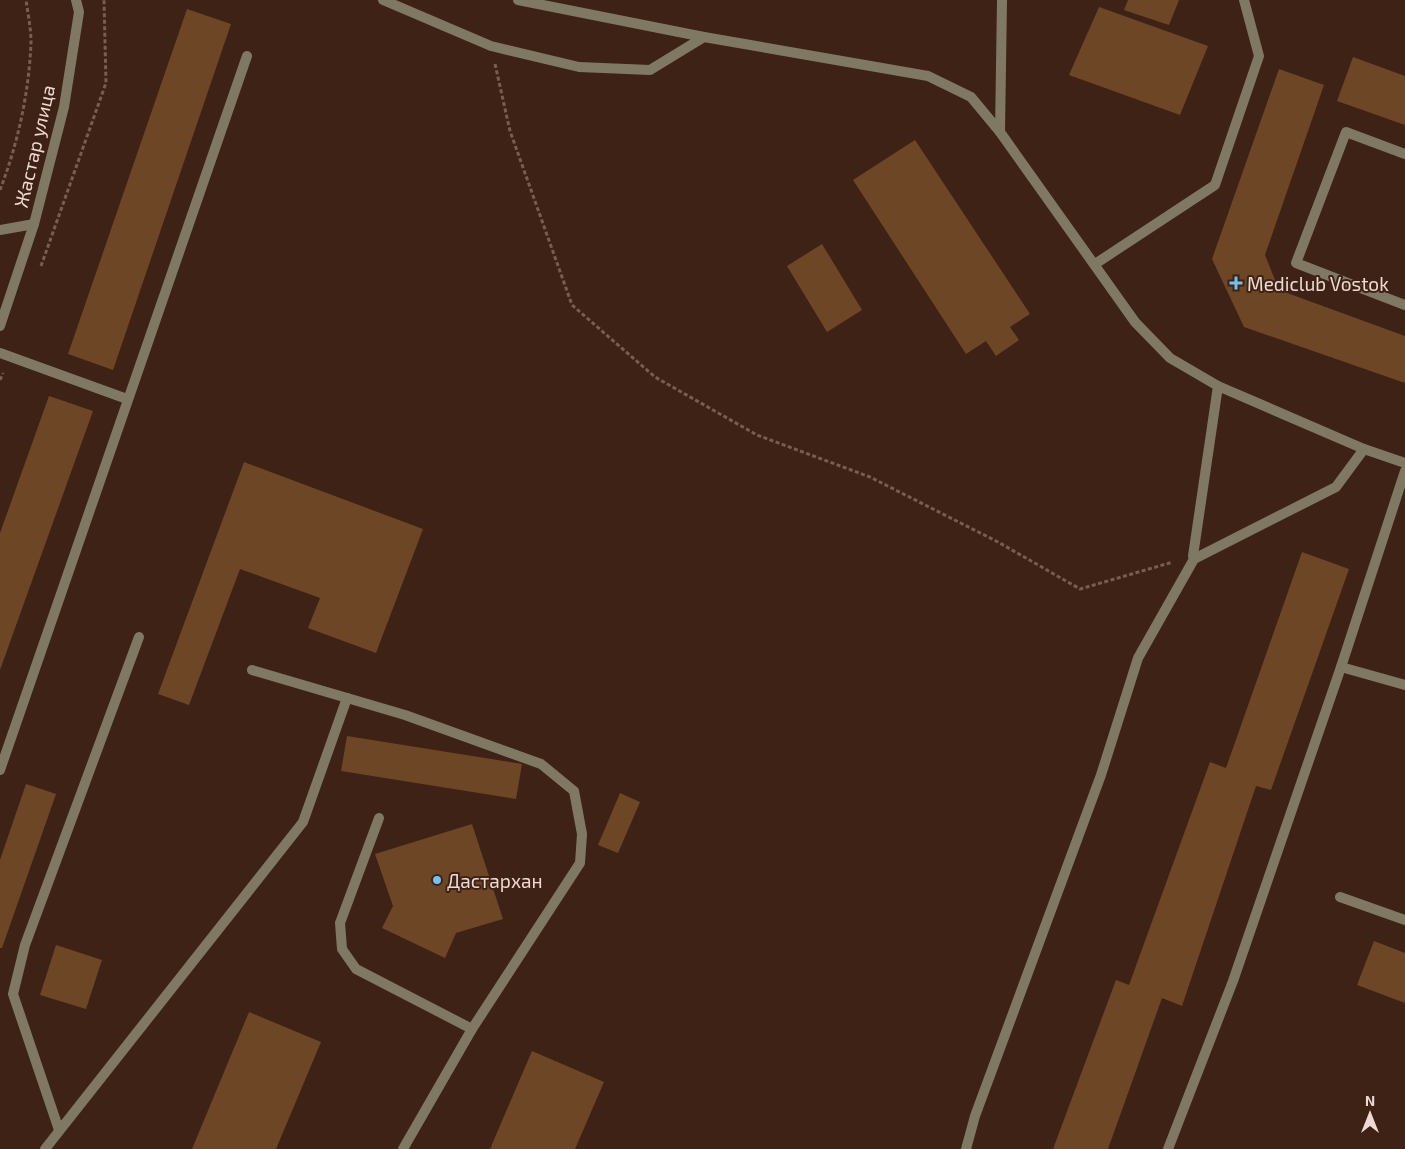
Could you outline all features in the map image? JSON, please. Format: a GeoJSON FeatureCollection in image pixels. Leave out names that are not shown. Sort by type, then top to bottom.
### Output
{"type":"FeatureCollection","features":[{"type":"Feature","properties":{"kind":"street","name":"Жастар улица"},"geometry":{"type":"LineString","coordinates":[[0,326],[34,224],[64,107],[79,12],[76,0]]}},
{"type":"Feature","properties":{"kind":"street"},"geometry":{"type":"LineString","coordinates":[[383,0],[491,46],[579,67],[650,70],[704,37]]}},
{"type":"Feature","properties":{"kind":"street"},"geometry":{"type":"LineString","coordinates":[[518,0],[704,37],[928,76],[971,97],[1000,132],[1135,322],[1170,358],[1218,386],[1364,449],[1405,463]]}},
{"type":"Feature","properties":{"kind":"street"},"geometry":{"type":"LineString","coordinates":[[1000,132],[1002,0]]}},
{"type":"Feature","properties":{"kind":"street"},"geometry":{"type":"LineString","coordinates":[[1095,264],[1215,185],[1259,56],[1244,0]]}},
{"type":"Feature","properties":{"kind":"street"},"geometry":{"type":"LineString","coordinates":[[0,770],[247,56]]}},
{"type":"Feature","properties":{"kind":"street"},"geometry":{"type":"LineString","coordinates":[[1405,154],[1346,132],[1296,263],[1405,304]]}},
{"type":"Feature","properties":{"kind":"street"},"geometry":{"type":"LineString","coordinates":[[0,230],[34,224]]}},
{"type":"Feature","properties":{"kind":"street"},"geometry":{"type":"LineString","coordinates":[[4,354],[127,399]]}},
{"type":"Feature","properties":{"kind":"street"},"geometry":{"type":"LineString","coordinates":[[1193,556],[1218,386]]}},
{"type":"Feature","properties":{"kind":"street"},"geometry":{"type":"LineString","coordinates":[[966,1149],[975,1116],[1100,775],[1142,649],[1194,559],[1336,486],[1364,449]]}},
{"type":"Feature","properties":{"kind":"street"},"geometry":{"type":"LineString","coordinates":[[1168,1149],[1233,980],[1341,667],[1405,471]]}},
{"type":"Feature","properties":{"kind":"street"},"geometry":{"type":"LineString","coordinates":[[59,1130],[13,994],[25,945],[139,637]]}},
{"type":"Feature","properties":{"kind":"street"},"geometry":{"type":"LineString","coordinates":[[1341,667],[1405,685]]}},
{"type":"Feature","properties":{"kind":"street"},"geometry":{"type":"LineString","coordinates":[[252,670],[405,715],[542,764],[574,791],[582,834],[580,863],[472,1029],[403,1149]]}},
{"type":"Feature","properties":{"kind":"street"},"geometry":{"type":"LineString","coordinates":[[45,1149],[303,822],[347,698]]}},
{"type":"Feature","properties":{"kind":"street"},"geometry":{"type":"LineString","coordinates":[[379,818],[340,923],[342,949],[356,969],[472,1029]]}},
{"type":"Feature","properties":{"kind":"street"},"geometry":{"type":"LineString","coordinates":[[1340,897],[1405,920]]}},
{"type":"Feature","properties":{"kind":"path"},"geometry":{"type":"LineString","coordinates":[[0,190],[15,149],[26,96],[31,41],[26,0]]}},
{"type":"Feature","properties":{"kind":"path"},"geometry":{"type":"LineString","coordinates":[[39,271],[106,83],[104,0]]}},
{"type":"Feature","properties":{"kind":"path"},"geometry":{"type":"LineString","coordinates":[[491,46],[510,131],[572,305],[655,377],[757,436],[870,477],[998,542],[1080,589],[1193,556]]}},
{"type":"Feature","properties":{"kind":"path"},"geometry":{"type":"LineString","coordinates":[[0,380],[4,354]]}},
{"type":"Feature","properties":{"kind":"building"},"geometry":{"type":"Polygon","coordinates":[[[1128,0],[1179,0],[1169,25],[1124,10],[1128,0]]]}},
{"type":"Feature","properties":{"kind":"building"},"geometry":{"type":"Polygon","coordinates":[[[1099,7],[1208,46],[1180,115],[1069,75],[1099,7]]]}},
{"type":"Feature","properties":{"kind":"building"},"geometry":{"type":"Polygon","coordinates":[[[187,9],[231,24],[113,370],[68,354],[187,9]]]}},
{"type":"Feature","properties":{"kind":"building"},"geometry":{"type":"Polygon","coordinates":[[[1353,57],[1405,76],[1405,125],[1337,101],[1353,57]]]}},
{"type":"Feature","properties":{"kind":"building"},"geometry":{"type":"Polygon","coordinates":[[[1279,69],[1324,85],[1265,255],[1279,290],[1405,336],[1405,383],[1244,327],[1212,259],[1279,69]]]}},
{"type":"Feature","properties":{"kind":"building"},"geometry":{"type":"Polygon","coordinates":[[[915,140],[1030,314],[1010,327],[1019,340],[996,356],[986,341],[966,354],[853,180],[915,140]]]}},
{"type":"Feature","properties":{"kind":"building"},"geometry":{"type":"Polygon","coordinates":[[[822,244],[862,310],[827,332],[787,266],[822,244]]]}},
{"type":"Feature","properties":{"kind":"building"},"geometry":{"type":"Polygon","coordinates":[[[49,396],[93,411],[0,670],[0,533],[49,396]]]}},
{"type":"Feature","properties":{"kind":"building"},"geometry":{"type":"Polygon","coordinates":[[[244,462],[423,529],[376,653],[308,628],[320,598],[240,569],[189,705],[158,694],[244,462]]]}},
{"type":"Feature","properties":{"kind":"building"},"geometry":{"type":"Polygon","coordinates":[[[1302,552],[1349,569],[1271,790],[1256,786],[1182,1006],[1162,998],[1108,1149],[1053,1149],[1116,980],[1129,985],[1210,762],[1226,768],[1302,552]]]}},
{"type":"Feature","properties":{"kind":"building"},"geometry":{"type":"Polygon","coordinates":[[[347,736],[522,764],[516,799],[341,771],[347,736]]]}},
{"type":"Feature","properties":{"kind":"building"},"geometry":{"type":"Polygon","coordinates":[[[26,784],[56,794],[2,948],[0,948],[0,860],[26,784]]]}},
{"type":"Feature","properties":{"kind":"building"},"geometry":{"type":"Polygon","coordinates":[[[620,793],[640,802],[618,853],[598,845],[620,793]]]}},
{"type":"Feature","properties":{"kind":"building","name":"Дастархан"},"geometry":{"type":"Polygon","coordinates":[[[472,824],[503,919],[456,933],[445,958],[382,928],[393,906],[375,854],[472,824]]]}},
{"type":"Feature","properties":{"kind":"building"},"geometry":{"type":"Polygon","coordinates":[[[1374,941],[1405,953],[1405,1003],[1357,985],[1374,941]]]}},
{"type":"Feature","properties":{"kind":"building"},"geometry":{"type":"Polygon","coordinates":[[[56,945],[102,960],[86,1009],[40,995],[56,945]]]}},
{"type":"Feature","properties":{"kind":"building"},"geometry":{"type":"Polygon","coordinates":[[[249,1012],[321,1042],[276,1149],[192,1149],[249,1012]]]}},
{"type":"Feature","properties":{"kind":"building"},"geometry":{"type":"Polygon","coordinates":[[[532,1051],[604,1082],[575,1149],[490,1149],[532,1051]]]}},
{"type":"Feature","properties":{"kind":"place","name":"Mediclub Vostok"},"geometry":{"type":"Point","coordinates":[1236,283]}},
{"type":"Feature","properties":{"kind":"place","name":"Дастархан"},"geometry":{"type":"Point","coordinates":[437,880]}}]}
